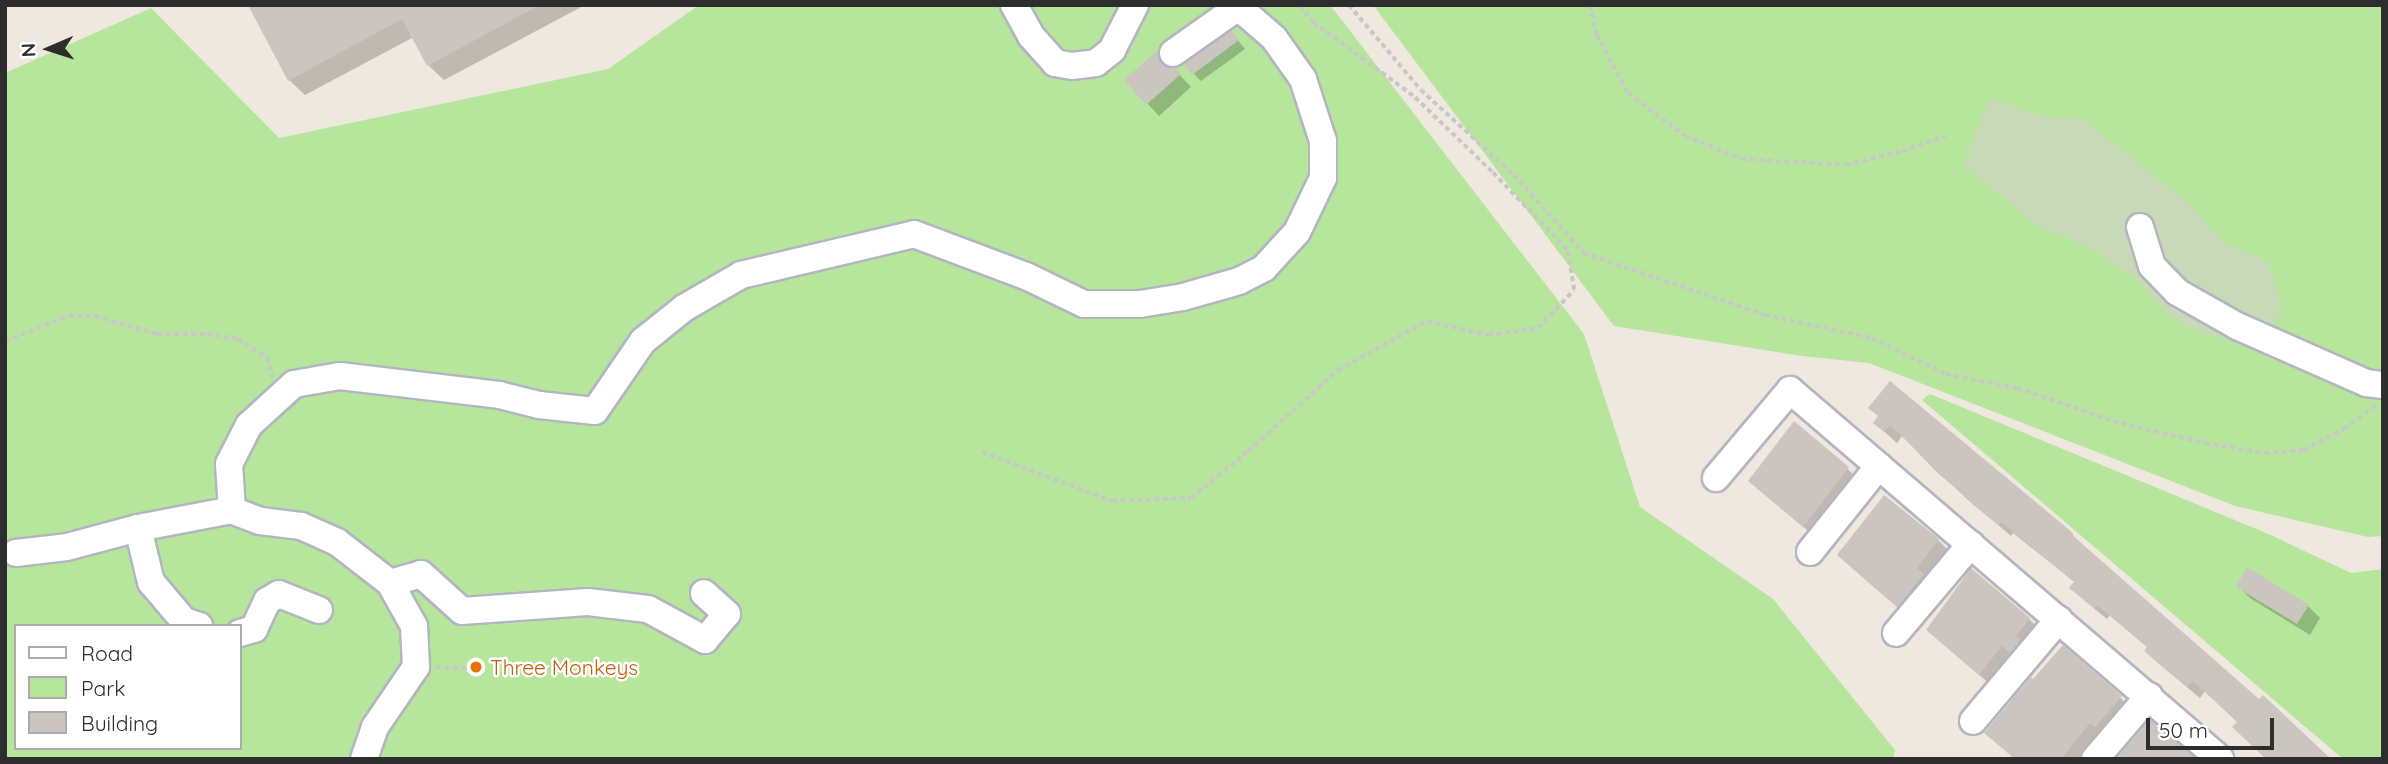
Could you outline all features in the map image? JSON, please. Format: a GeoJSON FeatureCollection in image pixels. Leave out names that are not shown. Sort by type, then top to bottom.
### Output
{"type":"FeatureCollection","features":[{"type":"Feature","properties":{"kind":"street"},"geometry":{"type":"LineString","coordinates":[[1014,5],[1031,36],[1055,63],[1072,66],[1096,63],[1112,50],[1135,5]]}},
{"type":"Feature","properties":{"kind":"street"},"geometry":{"type":"LineString","coordinates":[[232,510],[229,464],[249,425],[294,384],[340,376],[499,395],[539,405],[595,411],[643,341],[684,308],[741,275],[914,234],[1026,276],[1083,304],[1140,304],[1183,297],[1239,281],[1264,268],[1297,232],[1323,178],[1324,141],[1303,79],[1274,38],[1237,6],[1174,53]]}},
{"type":"Feature","properties":{"kind":"street"},"geometry":{"type":"LineString","coordinates":[[2140,227],[2152,266],[2177,292],[2237,326],[2366,383],[2383,385]]}},
{"type":"Feature","properties":{"kind":"street"},"geometry":{"type":"LineString","coordinates":[[1716,478],[1790,390],[2220,759]]}},
{"type":"Feature","properties":{"kind":"street"},"geometry":{"type":"LineString","coordinates":[[1810,552],[1879,466]]}},
{"type":"Feature","properties":{"kind":"street"},"geometry":{"type":"LineString","coordinates":[[16,553],[66,547],[138,528],[232,510],[260,521],[301,526],[337,542],[390,583],[414,626],[416,667],[375,727],[365,759]]}},
{"type":"Feature","properties":{"kind":"street"},"geometry":{"type":"LineString","coordinates":[[138,528],[151,582],[184,621],[193,624]]}},
{"type":"Feature","properties":{"kind":"street"},"geometry":{"type":"LineString","coordinates":[[1896,633],[1971,544]]}},
{"type":"Feature","properties":{"kind":"street"},"geometry":{"type":"LineString","coordinates":[[390,583],[421,574],[462,611],[588,602],[648,609],[705,640],[727,614],[704,593]]}},
{"type":"Feature","properties":{"kind":"street"},"geometry":{"type":"LineString","coordinates":[[242,632],[254,628],[267,601],[279,594],[319,610]]}},
{"type":"Feature","properties":{"kind":"street"},"geometry":{"type":"LineString","coordinates":[[1973,721],[2059,619]]}},
{"type":"Feature","properties":{"kind":"street"},"geometry":{"type":"LineString","coordinates":[[2095,759],[2149,696]]}},
{"type":"Feature","properties":{"kind":"path"},"geometry":{"type":"LineString","coordinates":[[982,453],[1112,501],[1191,498],[1338,370],[1427,321],[1488,335],[1538,328],[1574,290],[1567,250],[1492,172],[1413,96],[1314,23],[1298,5]]}},
{"type":"Feature","properties":{"kind":"path"},"geometry":{"type":"LineString","coordinates":[[1349,5],[1421,90],[1514,175],[1584,253],[1765,315],[1872,338],[1946,374],[2017,387],[2113,421],[2205,443],[2265,453],[2304,450],[2344,429],[2383,400]]}},
{"type":"Feature","properties":{"kind":"path"},"geometry":{"type":"LineString","coordinates":[[1590,5],[1597,35],[1628,93],[1685,136],[1742,159],[1846,165],[1946,136]]}},
{"type":"Feature","properties":{"kind":"path"},"geometry":{"type":"LineString","coordinates":[[5,341],[69,315],[95,316],[157,334],[207,334],[238,339],[267,358],[280,397]]}},
{"type":"Feature","properties":{"kind":"path"},"geometry":{"type":"LineString","coordinates":[[416,667],[474,668]]}},
{"type":"Feature","properties":{"kind":"green space"},"geometry":{"type":"Polygon","coordinates":[[[699,5],[1330,5],[1584,334],[1640,507],[1773,599],[1895,750],[1893,759],[5,759],[5,73],[151,8],[279,138],[608,69],[699,5]]]}},
{"type":"Feature","properties":{"kind":"green space"},"geometry":{"type":"Polygon","coordinates":[[[1373,5],[2383,5],[2383,536],[2368,537],[2235,506],[1869,363],[1802,356],[1614,326],[1373,5]]]}},
{"type":"Feature","properties":{"kind":"green space"},"geometry":{"type":"Polygon","coordinates":[[[1990,99],[2046,117],[2082,119],[2189,203],[2224,243],[2268,261],[2281,306],[2262,347],[2198,332],[2165,313],[2137,279],[2081,243],[2042,229],[1963,165],[1990,99]]]}},
{"type":"Feature","properties":{"kind":"green space"},"geometry":{"type":"Polygon","coordinates":[[[1930,394],[2271,535],[2351,573],[2383,569],[2383,759],[2343,759],[1922,400],[1930,394]]]}},
{"type":"Feature","properties":{"kind":"building"},"geometry":{"type":"Polygon","coordinates":[[[248,5],[540,5],[427,66],[402,19],[288,81],[248,5]]]}},
{"type":"Feature","properties":{"kind":"building"},"geometry":{"type":"Polygon","coordinates":[[[1232,31],[1239,40],[1192,75],[1184,64],[1232,31]]]}},
{"type":"Feature","properties":{"kind":"building"},"geometry":{"type":"Polygon","coordinates":[[[1158,50],[1161,63],[1176,68],[1181,74],[1146,105],[1124,80],[1158,50]]]}},
{"type":"Feature","properties":{"kind":"building"},"geometry":{"type":"Polygon","coordinates":[[[1890,381],[2073,533],[2072,535],[2259,699],[2263,695],[2331,759],[2266,759],[2232,727],[2237,722],[2193,681],[2187,687],[2144,651],[2147,647],[2097,605],[2094,608],[2069,588],[2074,582],[2001,522],[1998,525],[1970,502],[1890,425],[1884,432],[1873,423],[1878,416],[1868,408],[1890,381]]]}},
{"type":"Feature","properties":{"kind":"building"},"geometry":{"type":"Polygon","coordinates":[[[1794,421],[1849,467],[1803,527],[1748,481],[1794,421]]]}},
{"type":"Feature","properties":{"kind":"building"},"geometry":{"type":"Polygon","coordinates":[[[1884,495],[1939,539],[1917,568],[1924,574],[1897,607],[1837,555],[1884,495]]]}},
{"type":"Feature","properties":{"kind":"building"},"geometry":{"type":"Polygon","coordinates":[[[2247,567],[2309,605],[2297,624],[2236,587],[2247,567]]]}},
{"type":"Feature","properties":{"kind":"building"},"geometry":{"type":"Polygon","coordinates":[[[1971,568],[2030,618],[2016,636],[2021,640],[2010,653],[2002,646],[1979,675],[1926,630],[1971,568]]]}},
{"type":"Feature","properties":{"kind":"building"},"geometry":{"type":"Polygon","coordinates":[[[2063,645],[2122,696],[2095,727],[2090,723],[2061,759],[2015,759],[1984,733],[2031,677],[2033,679],[2063,645]]]}},
{"type":"Feature","properties":{"kind":"building"},"geometry":{"type":"Polygon","coordinates":[[[2150,719],[2196,759],[2116,759],[2150,719]]]}},
{"type":"Feature","properties":{"kind":"place","name":"Three Monkeys"},"geometry":{"type":"Point","coordinates":[476,667]}}]}
